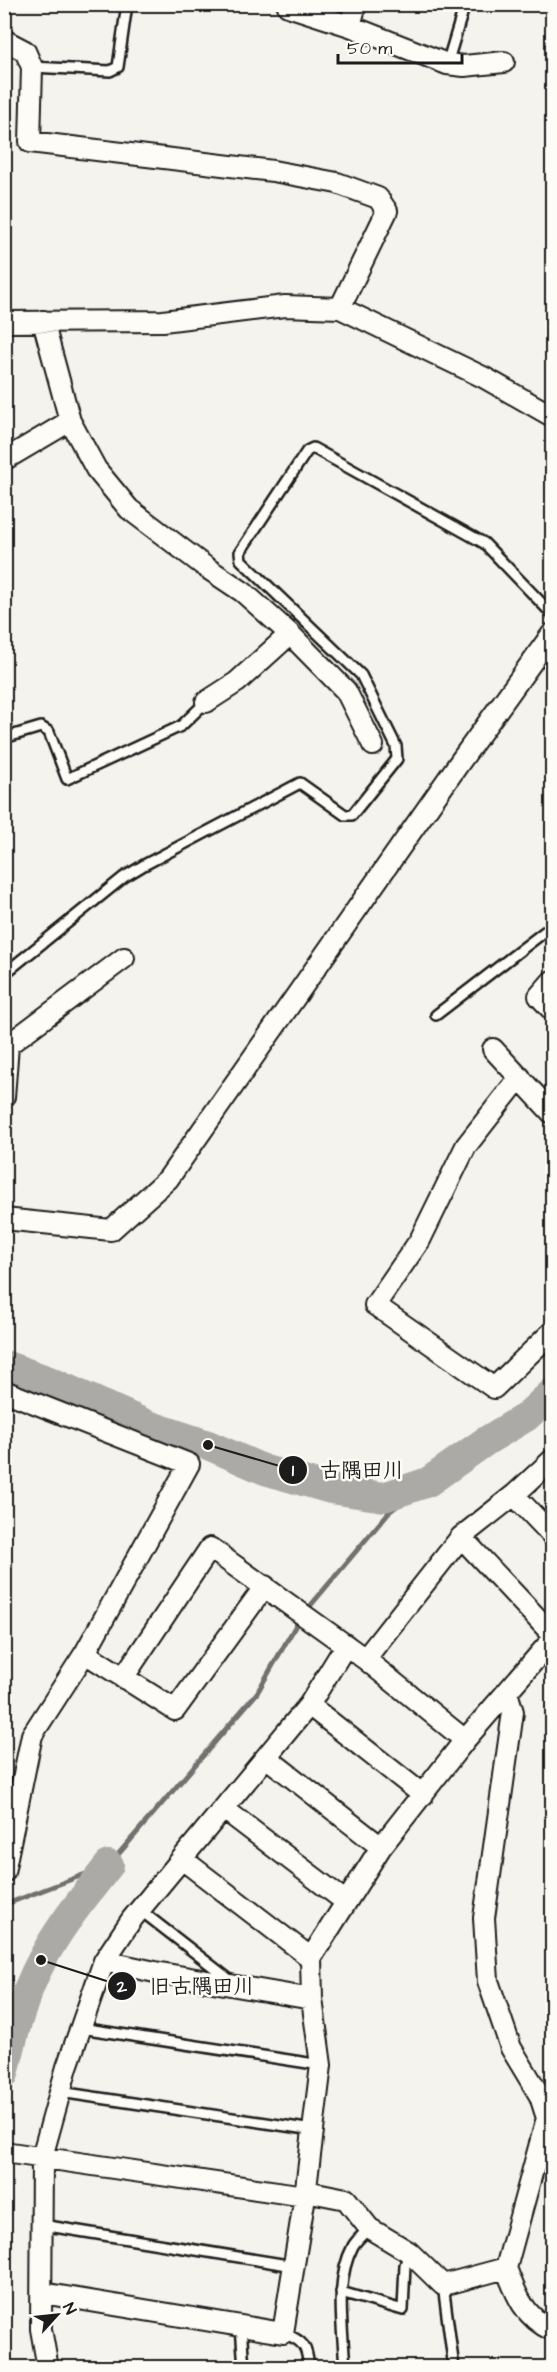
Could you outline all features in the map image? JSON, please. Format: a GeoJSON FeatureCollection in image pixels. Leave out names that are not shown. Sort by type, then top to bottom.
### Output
{"type":"FeatureCollection","features":[{"type":"Feature","properties":{"kind":"street"},"geometry":{"type":"LineString","coordinates":[[350,26],[356,4]]}},
{"type":"Feature","properties":{"kind":"street"},"geometry":{"type":"LineString","coordinates":[[288,5],[350,26],[447,64],[464,66],[504,62]]}},
{"type":"Feature","properties":{"kind":"street"},"geometry":{"type":"LineString","coordinates":[[4,40],[25,51],[32,67],[30,142],[273,171],[337,183],[378,198],[387,211],[340,308]]}},
{"type":"Feature","properties":{"kind":"street"},"geometry":{"type":"LineString","coordinates":[[4,322],[163,321],[285,306],[340,308],[485,378],[552,416]]}},
{"type":"Feature","properties":{"kind":"street"},"geometry":{"type":"LineString","coordinates":[[44,321],[70,421],[96,470],[129,509],[243,592],[290,634],[346,691],[373,745]]}},
{"type":"Feature","properties":{"kind":"street"},"geometry":{"type":"LineString","coordinates":[[4,460],[70,421]]}},
{"type":"Feature","properties":{"kind":"street"},"geometry":{"type":"LineString","coordinates":[[206,702],[237,682],[290,634]]}},
{"type":"Feature","properties":{"kind":"street"},"geometry":{"type":"LineString","coordinates":[[4,1219],[111,1230],[168,1179],[552,634]]}},
{"type":"Feature","properties":{"kind":"street"},"geometry":{"type":"LineString","coordinates":[[4,1096],[8,1044],[124,958]]}},
{"type":"Feature","properties":{"kind":"street"},"geometry":{"type":"LineString","coordinates":[[552,981],[539,996],[552,1010]]}},
{"type":"Feature","properties":{"kind":"street"},"geometry":{"type":"LineString","coordinates":[[493,1049],[552,1113]]}},
{"type":"Feature","properties":{"kind":"street"},"geometry":{"type":"LineString","coordinates":[[520,1077],[466,1146],[420,1240],[375,1305],[494,1388],[552,1332]]}},
{"type":"Feature","properties":{"kind":"street"},"geometry":{"type":"LineString","coordinates":[[4,1391],[189,1464],[85,1653],[32,1736],[4,1872]]}},
{"type":"Feature","properties":{"kind":"street"},"geometry":{"type":"LineString","coordinates":[[365,1659],[461,1537],[514,1495],[552,1460]]}},
{"type":"Feature","properties":{"kind":"street"},"geometry":{"type":"LineString","coordinates":[[514,1495],[552,1535]]}},
{"type":"Feature","properties":{"kind":"street"},"geometry":{"type":"LineString","coordinates":[[461,1537],[552,1634]]}},
{"type":"Feature","properties":{"kind":"street"},"geometry":{"type":"LineString","coordinates":[[123,1678],[210,1548],[365,1659],[465,1740]]}},
{"type":"Feature","properties":{"kind":"street"},"geometry":{"type":"LineString","coordinates":[[85,1653],[175,1710],[265,1586]]}},
{"type":"Feature","properties":{"kind":"street"},"geometry":{"type":"LineString","coordinates":[[42,2293],[283,2333],[306,2194],[321,2065],[312,1999],[311,1958],[381,1847],[465,1740],[552,1640]]}},
{"type":"Feature","properties":{"kind":"street"},"geometry":{"type":"LineString","coordinates":[[48,2367],[41,2329],[42,2157],[80,2028],[104,1961],[140,1910],[309,1706],[346,1645]]}},
{"type":"Feature","properties":{"kind":"street"},"geometry":{"type":"LineString","coordinates":[[507,1692],[513,1712],[484,1918],[488,1981],[511,2048],[540,2096],[547,2118],[506,2268],[514,2291],[526,2312],[544,2327],[552,2330]]}},
{"type":"Feature","properties":{"kind":"street"},"geometry":{"type":"LineString","coordinates":[[309,1706],[423,1795]]}},
{"type":"Feature","properties":{"kind":"street"},"geometry":{"type":"LineString","coordinates":[[266,1757],[381,1847]]}},
{"type":"Feature","properties":{"kind":"street"},"geometry":{"type":"LineString","coordinates":[[224,1809],[346,1902]]}},
{"type":"Feature","properties":{"kind":"street"},"geometry":{"type":"LineString","coordinates":[[182,1859],[311,1958]]}},
{"type":"Feature","properties":{"kind":"street"},"geometry":{"type":"LineString","coordinates":[[104,1961],[312,1999]]}},
{"type":"Feature","properties":{"kind":"street"},"geometry":{"type":"LineString","coordinates":[[6,2152],[346,2199],[369,2228],[409,2252],[443,2285],[506,2268]]}},
{"type":"Feature","properties":{"kind":"lane"},"geometry":{"type":"LineString","coordinates":[[32,67],[110,71],[118,67],[127,4]]}},
{"type":"Feature","properties":{"kind":"lane"},"geometry":{"type":"LineString","coordinates":[[447,64],[465,4]]}},
{"type":"Feature","properties":{"kind":"lane"},"geometry":{"type":"LineString","coordinates":[[4,974],[124,877],[144,865],[300,783],[345,815],[352,815],[397,759],[396,747],[361,675],[241,560],[240,552],[307,451],[313,448],[484,543],[552,614]]}},
{"type":"Feature","properties":{"kind":"lane"},"geometry":{"type":"LineString","coordinates":[[4,738],[41,726],[49,732],[67,778],[181,726],[206,702]]}},
{"type":"Feature","properties":{"kind":"lane"},"geometry":{"type":"LineString","coordinates":[[436,1015],[552,926]]}},
{"type":"Feature","properties":{"kind":"lane"},"geometry":{"type":"LineString","coordinates":[[140,1910],[238,1987]]}},
{"type":"Feature","properties":{"kind":"lane"},"geometry":{"type":"LineString","coordinates":[[80,2028],[321,2065]]}},
{"type":"Feature","properties":{"kind":"lane"},"geometry":{"type":"LineString","coordinates":[[60,2092],[313,2130]]}},
{"type":"Feature","properties":{"kind":"lane"},"geometry":{"type":"LineString","coordinates":[[42,2225],[294,2266]]}},
{"type":"Feature","properties":{"kind":"lane"},"geometry":{"type":"LineString","coordinates":[[345,2367],[341,2292],[347,2259],[354,2244],[369,2228]]}},
{"type":"Feature","properties":{"kind":"lane"},"geometry":{"type":"LineString","coordinates":[[341,2292],[403,2310],[405,2265],[409,2252]]}},
{"type":"Feature","properties":{"kind":"lane"},"geometry":{"type":"LineString","coordinates":[[443,2285],[454,2367]]}},
{"type":"Feature","properties":{"kind":"lane"},"geometry":{"type":"LineString","coordinates":[[241,2326],[244,2367]]}},
{"type":"Feature","properties":{"kind":"lane"},"geometry":{"type":"LineString","coordinates":[[283,2333],[300,2339],[308,2353],[309,2367]]}},
{"type":"Feature","properties":{"kind":"waterway"},"geometry":{"type":"LineString","coordinates":[[4,1365],[49,1381],[148,1425],[208,1445],[265,1470],[331,1489],[384,1497],[428,1482],[486,1441],[526,1417],[552,1393]]}},
{"type":"Feature","properties":{"kind":"waterway"},"geometry":{"type":"LineString","coordinates":[[306,1611],[389,1512],[428,1482]]}},
{"type":"Feature","properties":{"kind":"waterway"},"geometry":{"type":"LineString","coordinates":[[4,1905],[109,1865],[257,1693],[300,1618]]}},
{"type":"Feature","properties":{"kind":"waterway"},"geometry":{"type":"LineString","coordinates":[[4,2074],[19,2016],[35,1973],[65,1923],[109,1865]]}},
{"type":"Feature","properties":{"kind":"place","name":"古隅田川"},"geometry":{"type":"Point","coordinates":[208,1445]}},
{"type":"Feature","properties":{"kind":"place","name":"旧古隅田川"},"geometry":{"type":"Point","coordinates":[41,1960]}}]}
